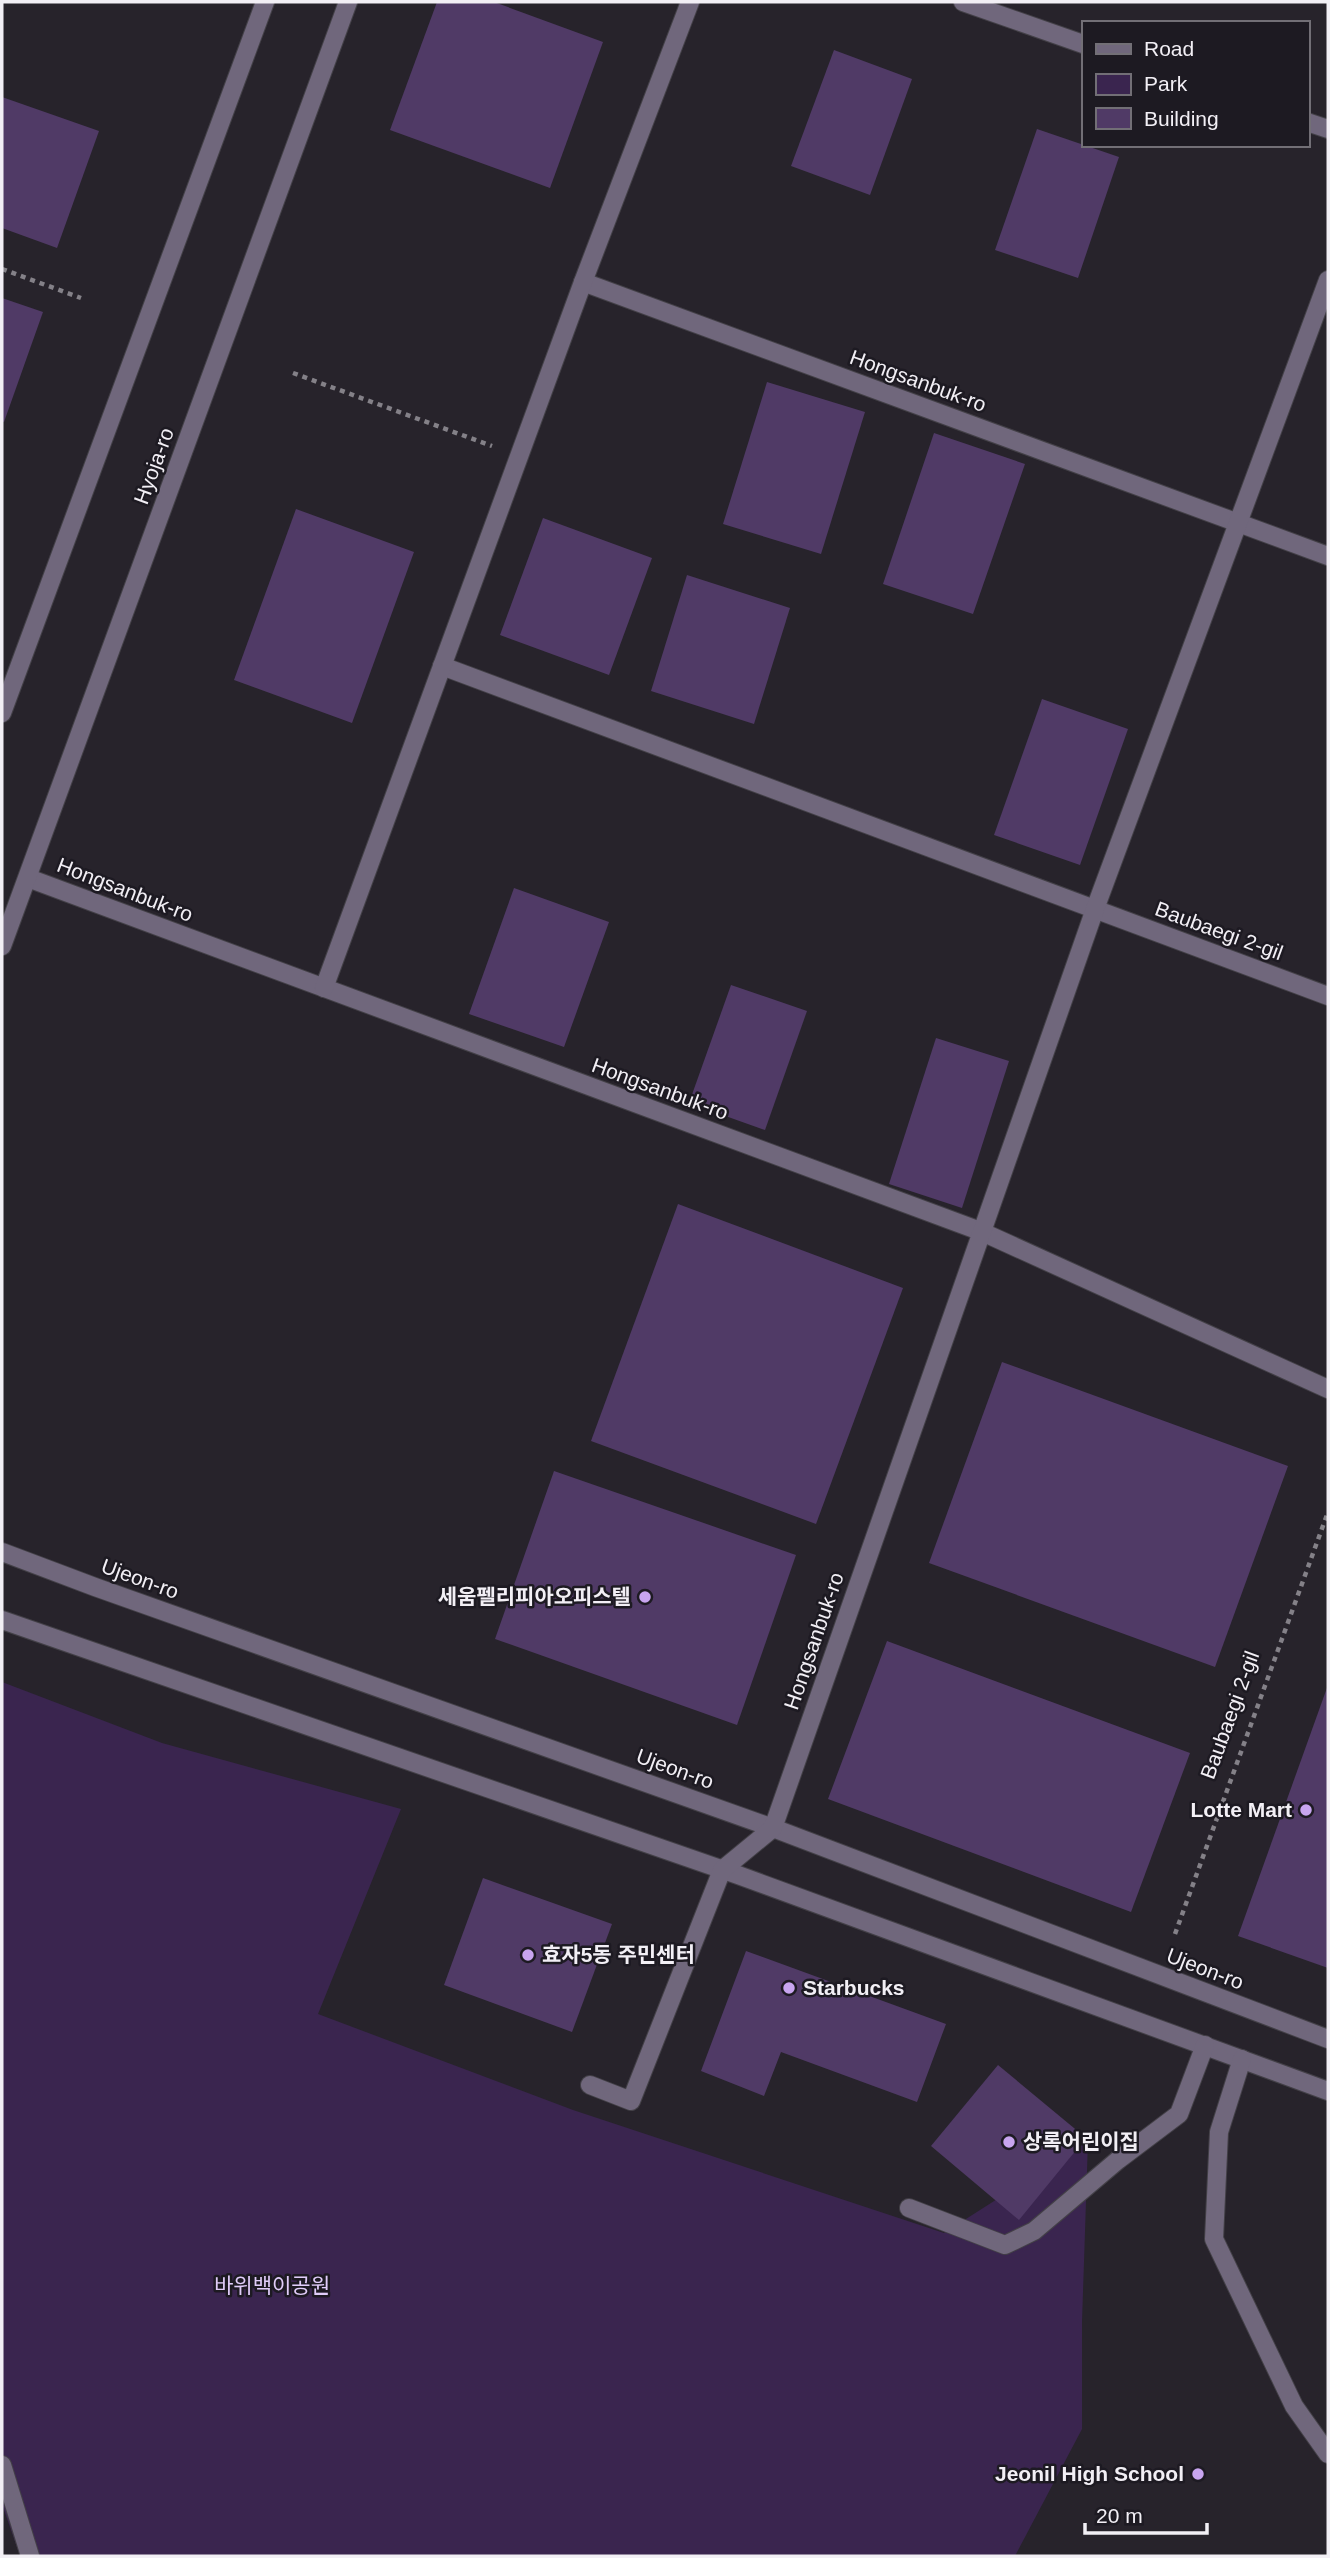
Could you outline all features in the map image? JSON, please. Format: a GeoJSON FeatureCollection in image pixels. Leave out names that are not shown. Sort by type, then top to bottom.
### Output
{"type":"FeatureCollection","features":[{"type":"Feature","properties":{"kind":"street"},"geometry":{"type":"LineString","coordinates":[[2,712],[265,2]]}},
{"type":"Feature","properties":{"kind":"street","name":"Hyoja-ro"},"geometry":{"type":"LineString","coordinates":[[2,946],[348,2]]}},
{"type":"Feature","properties":{"kind":"street"},"geometry":{"type":"LineString","coordinates":[[324,988],[583,282],[690,2]]}},
{"type":"Feature","properties":{"kind":"street"},"geometry":{"type":"LineString","coordinates":[[964,2],[1082,44]]}},
{"type":"Feature","properties":{"kind":"street"},"geometry":{"type":"LineString","coordinates":[[1309,123],[1328,129]]}},
{"type":"Feature","properties":{"kind":"street","name":"Hongsanbuk-ro"},"geometry":{"type":"LineString","coordinates":[[773,1828],[1095,909],[1328,280]]}},
{"type":"Feature","properties":{"kind":"street","name":"Hongsanbuk-ro"},"geometry":{"type":"LineString","coordinates":[[583,282],[1237,522]]}},
{"type":"Feature","properties":{"kind":"street"},"geometry":{"type":"LineString","coordinates":[[1237,522],[1328,556]]}},
{"type":"Feature","properties":{"kind":"street"},"geometry":{"type":"LineString","coordinates":[[442,666],[1095,909]]}},
{"type":"Feature","properties":{"kind":"street","name":"Hongsanbuk-ro"},"geometry":{"type":"LineString","coordinates":[[28,878],[980,1231]]}},
{"type":"Feature","properties":{"kind":"street","name":"Baubaegi 2-gil"},"geometry":{"type":"LineString","coordinates":[[1095,909],[1328,996]]}},
{"type":"Feature","properties":{"kind":"street"},"geometry":{"type":"LineString","coordinates":[[980,1231],[1328,1389]]}},
{"type":"Feature","properties":{"kind":"street","name":"Ujeon-ro"},"geometry":{"type":"LineString","coordinates":[[2,1552],[773,1828],[1328,2039]]}},
{"type":"Feature","properties":{"kind":"street"},"geometry":{"type":"LineString","coordinates":[[2,1620],[722,1870],[1328,2091]]}},
{"type":"Feature","properties":{"kind":"street"},"geometry":{"type":"LineString","coordinates":[[590,2085],[631,2101],[722,1870],[773,1828]]}},
{"type":"Feature","properties":{"kind":"street"},"geometry":{"type":"LineString","coordinates":[[909,2208],[1005,2245],[1034,2231],[1118,2160],[1179,2114],[1205,2045]]}},
{"type":"Feature","properties":{"kind":"street"},"geometry":{"type":"LineString","coordinates":[[1242,2059],[1219,2132],[1213,2239],[1294,2406],[1328,2454]]}},
{"type":"Feature","properties":{"kind":"street"},"geometry":{"type":"LineString","coordinates":[[2,2465],[30,2556]]}},
{"type":"Feature","properties":{"kind":"path"},"geometry":{"type":"LineString","coordinates":[[2,269],[81,298]]}},
{"type":"Feature","properties":{"kind":"path"},"geometry":{"type":"LineString","coordinates":[[293,373],[495,447]]}},
{"type":"Feature","properties":{"kind":"path","name":"Baubaegi 2-gil"},"geometry":{"type":"LineString","coordinates":[[1175,1934],[1328,1512]]}},
{"type":"Feature","properties":{"kind":"green space","name":"바위백이공원"},"geometry":{"type":"Polygon","coordinates":[[[2,1682],[162,1743],[401,1809],[318,2014],[573,2110],[944,2233],[1088,2141],[1082,2322],[1082,2429],[1015,2556],[20,2556],[2,2504],[2,1682]]]}},
{"type":"Feature","properties":{"kind":"building"},"geometry":{"type":"Polygon","coordinates":[[[437,2],[494,2],[603,42],[550,188],[390,130],[437,2]]]}},
{"type":"Feature","properties":{"kind":"building"},"geometry":{"type":"Polygon","coordinates":[[[834,50],[912,79],[870,195],[791,166],[834,50]]]}},
{"type":"Feature","properties":{"kind":"building"},"geometry":{"type":"Polygon","coordinates":[[[2,97],[99,131],[57,248],[2,228],[2,97]]]}},
{"type":"Feature","properties":{"kind":"building"},"geometry":{"type":"Polygon","coordinates":[[[1037,129],[1082,144],[1082,147],[1119,157],[1078,278],[995,250],[1037,129]]]}},
{"type":"Feature","properties":{"kind":"building"},"geometry":{"type":"Polygon","coordinates":[[[2,298],[43,312],[4,422],[2,421],[2,298]]]}},
{"type":"Feature","properties":{"kind":"building"},"geometry":{"type":"Polygon","coordinates":[[[767,382],[865,412],[821,554],[723,524],[767,382]]]}},
{"type":"Feature","properties":{"kind":"building"},"geometry":{"type":"Polygon","coordinates":[[[934,433],[1025,464],[973,614],[883,584],[934,433]]]}},
{"type":"Feature","properties":{"kind":"building"},"geometry":{"type":"Polygon","coordinates":[[[296,509],[414,552],[352,723],[234,680],[296,509]]]}},
{"type":"Feature","properties":{"kind":"building"},"geometry":{"type":"Polygon","coordinates":[[[543,518],[652,558],[609,675],[500,635],[543,518]]]}},
{"type":"Feature","properties":{"kind":"building"},"geometry":{"type":"Polygon","coordinates":[[[687,575],[790,608],[754,724],[651,691],[687,575]]]}},
{"type":"Feature","properties":{"kind":"building"},"geometry":{"type":"Polygon","coordinates":[[[1042,699],[1128,729],[1080,865],[994,835],[1042,699]]]}},
{"type":"Feature","properties":{"kind":"building"},"geometry":{"type":"Polygon","coordinates":[[[514,888],[609,922],[564,1047],[469,1014],[514,888]]]}},
{"type":"Feature","properties":{"kind":"building"},"geometry":{"type":"Polygon","coordinates":[[[731,985],[807,1011],[765,1130],[689,1103],[731,985]]]}},
{"type":"Feature","properties":{"kind":"building"},"geometry":{"type":"Polygon","coordinates":[[[936,1038],[1009,1061],[962,1208],[889,1184],[936,1038]]]}},
{"type":"Feature","properties":{"kind":"building"},"geometry":{"type":"Polygon","coordinates":[[[678,1204],[903,1288],[816,1524],[591,1441],[678,1204]]]}},
{"type":"Feature","properties":{"kind":"building"},"geometry":{"type":"Polygon","coordinates":[[[1002,1362],[1288,1466],[1215,1667],[929,1563],[1002,1362]]]}},
{"type":"Feature","properties":{"kind":"building","name":"세움펠리피아오피스텔"},"geometry":{"type":"Polygon","coordinates":[[[554,1471],[796,1555],[737,1725],[495,1639],[554,1471]]]}},
{"type":"Feature","properties":{"kind":"building"},"geometry":{"type":"Polygon","coordinates":[[[887,1641],[1190,1753],[1131,1912],[828,1799],[887,1641]]]}},
{"type":"Feature","properties":{"kind":"building","name":"Lotte Mart"},"geometry":{"type":"Polygon","coordinates":[[[1328,1685],[1328,1968],[1238,1936],[1328,1685]]]}},
{"type":"Feature","properties":{"kind":"building","name":"효자5동 주민센터"},"geometry":{"type":"Polygon","coordinates":[[[483,1878],[612,1924],[572,2032],[444,1985],[483,1878]]]}},
{"type":"Feature","properties":{"kind":"building"},"geometry":{"type":"Polygon","coordinates":[[[746,1951],[946,2024],[917,2102],[781,2052],[764,2096],[701,2071],[746,1951]]]}},
{"type":"Feature","properties":{"kind":"building","name":"상록어린이집"},"geometry":{"type":"Polygon","coordinates":[[[998,2065],[1086,2138],[1019,2220],[931,2146],[998,2065]]]}},
{"type":"Feature","properties":{"kind":"place","name":"세움펠리피아오피스텔"},"geometry":{"type":"Point","coordinates":[645,1597]}},
{"type":"Feature","properties":{"kind":"place","name":"Lotte Mart"},"geometry":{"type":"Point","coordinates":[1306,1810]}},
{"type":"Feature","properties":{"kind":"place","name":"효자5동 주민센터"},"geometry":{"type":"Point","coordinates":[528,1955]}},
{"type":"Feature","properties":{"kind":"place","name":"Starbucks"},"geometry":{"type":"Point","coordinates":[789,1988]}},
{"type":"Feature","properties":{"kind":"place","name":"상록어린이집"},"geometry":{"type":"Point","coordinates":[1009,2142]}},
{"type":"Feature","properties":{"kind":"place","name":"Jeonil High School"},"geometry":{"type":"Point","coordinates":[1198,2474]}}]}
